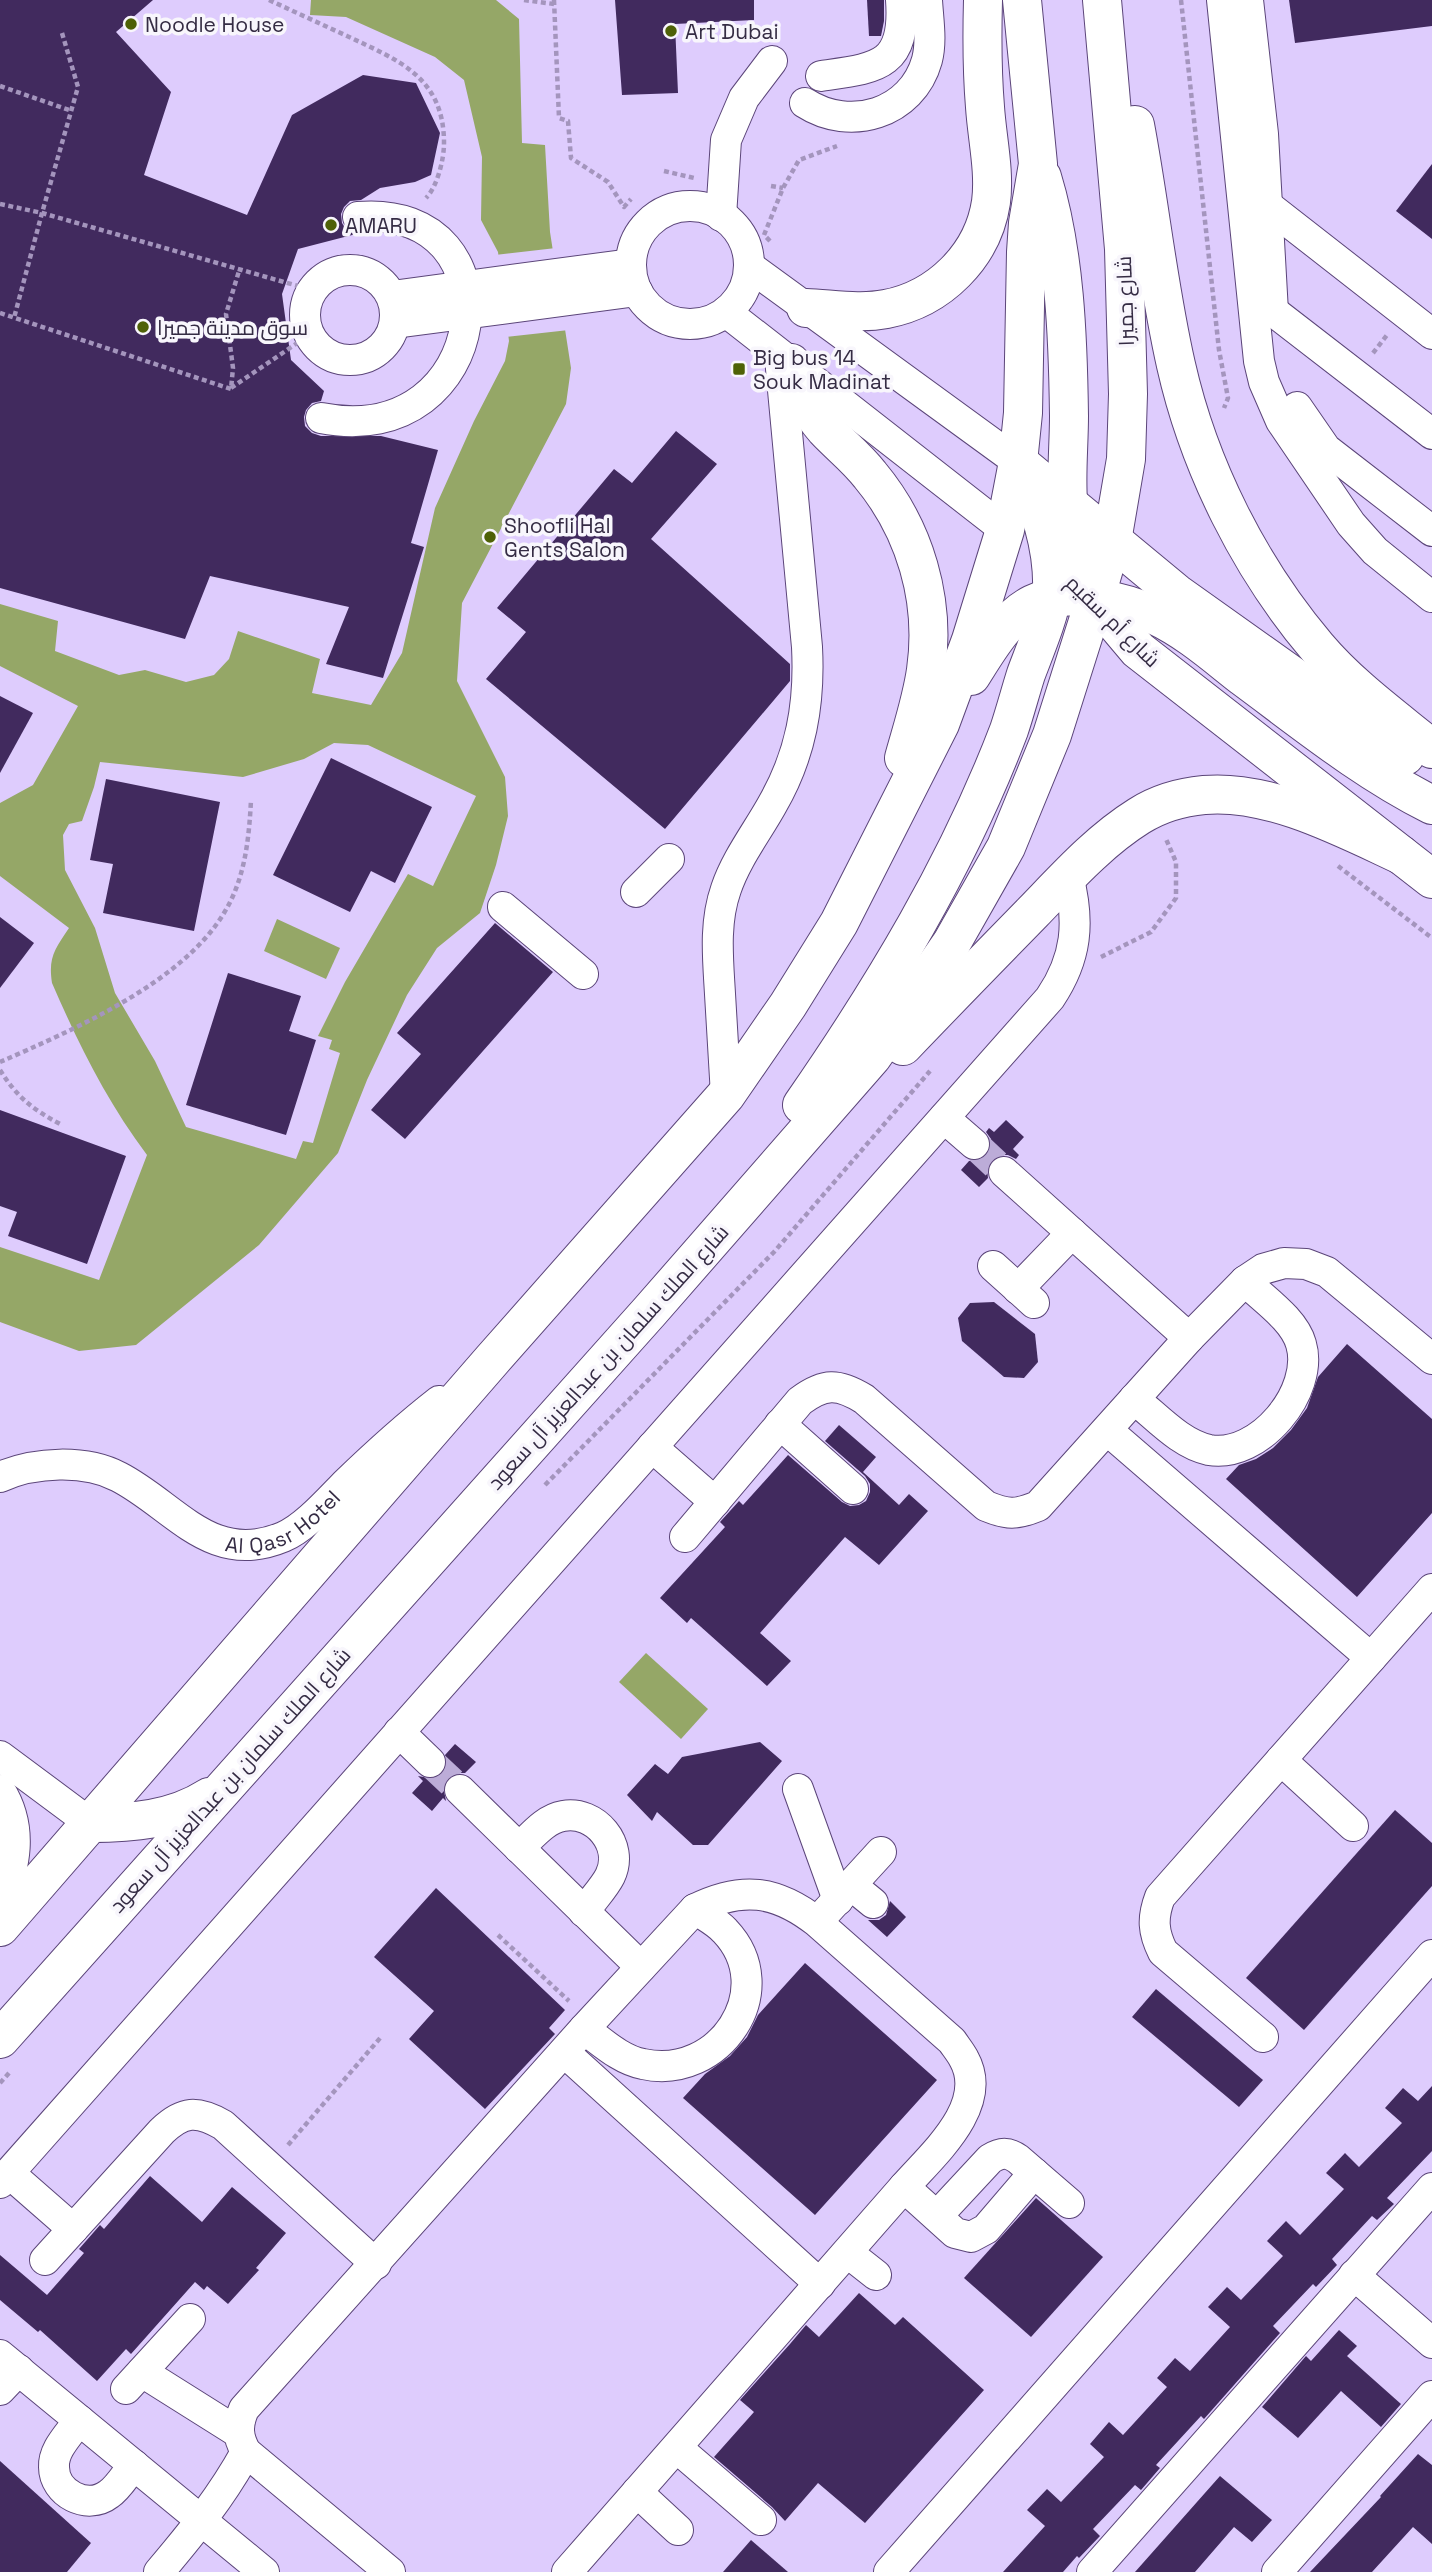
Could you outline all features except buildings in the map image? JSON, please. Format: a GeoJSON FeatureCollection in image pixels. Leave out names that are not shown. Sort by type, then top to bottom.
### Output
{"type":"FeatureCollection","features":[{"type":"Feature","properties":{"kind":"main road"},"geometry":{"type":"LineString","coordinates":[[807,307],[864,311],[885,310],[905,304],[925,296],[949,279],[971,254],[979,240],[991,201],[992,181],[984,82],[983,0]]}},
{"type":"Feature","properties":{"kind":"main road"},"geometry":{"type":"LineString","coordinates":[[0,1927],[726,1095],[788,1005],[838,923],[940,724],[971,640],[1005,530],[1018,462],[1023,413],[1026,252],[1038,164],[1022,0]]}},
{"type":"Feature","properties":{"kind":"main road","name":"شارع جميرا"},"geometry":{"type":"LineString","coordinates":[[1095,599],[1112,541],[1126,459],[1128,418],[1124,249],[1101,0]]}},
{"type":"Feature","properties":{"kind":"main road"},"geometry":{"type":"LineString","coordinates":[[1111,0],[1144,174],[1169,330],[1190,415],[1205,459],[1245,542],[1293,617],[1319,650],[1349,680],[1432,749]]}},
{"type":"Feature","properties":{"kind":"main road","name":"شارع أم سقيم"},"geometry":{"type":"LineString","coordinates":[[1038,164],[1056,229],[1061,262],[1069,417],[1068,502],[1077,550],[1095,599],[1138,650],[1432,880]]}},
{"type":"Feature","properties":{"kind":"main road"},"geometry":{"type":"LineString","coordinates":[[785,359],[803,397],[823,428],[869,473],[896,512],[913,547],[923,585],[929,639],[926,671],[883,837]]}},
{"type":"Feature","properties":{"kind":"main road"},"geometry":{"type":"LineString","coordinates":[[1069,417],[1079,432],[1090,438],[1106,437],[1128,418]]}},
{"type":"Feature","properties":{"kind":"main road"},"geometry":{"type":"LineString","coordinates":[[1018,462],[1175,593],[1432,776]]}},
{"type":"Feature","properties":{"kind":"main road"},"geometry":{"type":"LineString","coordinates":[[700,1254],[841,1049],[919,922],[965,829],[1009,730],[1052,580],[1043,520],[1036,498],[1018,462]]}},
{"type":"Feature","properties":{"kind":"main road","name":"شارع أم سقيم"},"geometry":{"type":"LineString","coordinates":[[1005,530],[1052,580]]}},
{"type":"Feature","properties":{"kind":"main road"},"geometry":{"type":"LineString","coordinates":[[1052,580],[1095,599],[1128,605],[1160,617],[1329,741],[1408,793],[1432,805]]}},
{"type":"Feature","properties":{"kind":"main road"},"geometry":{"type":"LineString","coordinates":[[940,724],[984,657],[1016,616],[1032,604],[1052,580]]}},
{"type":"Feature","properties":{"kind":"main road","name":"شارع الملك سلمان بن عبدالعزيز آل سعود"},"geometry":{"type":"LineString","coordinates":[[4,2056],[131,1890],[700,1254],[872,1056],[951,944],[1012,835],[1052,734],[1095,599]]}},
{"type":"Feature","properties":{"kind":"main road"},"geometry":{"type":"LineString","coordinates":[[700,1254],[1068,876],[1139,815],[1183,798],[1206,794],[1230,795],[1292,807],[1401,855]]}},
{"type":"Feature","properties":{"kind":"main road"},"geometry":{"type":"LineString","coordinates":[[90,1823],[148,1821],[203,1801],[228,1784]]}},
{"type":"Feature","properties":{"kind":"street"},"geometry":{"type":"LineString","coordinates":[[821,76],[873,67],[891,54],[902,31],[901,0]]}},
{"type":"Feature","properties":{"kind":"street"},"geometry":{"type":"LineString","coordinates":[[805,103],[828,115],[855,118],[882,112],[906,96],[915,85],[927,59],[927,0]]}},
{"type":"Feature","properties":{"kind":"street"},"geometry":{"type":"LineString","coordinates":[[1222,0],[1258,347],[1264,382],[1281,421],[1351,524],[1375,551],[1432,597]]}},
{"type":"Feature","properties":{"kind":"street"},"geometry":{"type":"LineString","coordinates":[[1248,0],[1262,122],[1273,311],[1284,379],[1313,433],[1342,463],[1432,531]]}},
{"type":"Feature","properties":{"kind":"street"},"geometry":{"type":"LineString","coordinates":[[721,216],[726,140],[744,97],[772,61]]}},
{"type":"Feature","properties":{"kind":"street"},"geometry":{"type":"LineString","coordinates":[[1266,205],[1432,334]]}},
{"type":"Feature","properties":{"kind":"street"},"geometry":{"type":"LineString","coordinates":[[684,206],[704,208],[735,227],[745,243],[749,266],[746,283],[738,299],[726,312],[694,324],[677,323],[661,316],[647,306],[627,279],[640,233],[651,221],[665,212],[684,206]]}},
{"type":"Feature","properties":{"kind":"street"},"geometry":{"type":"LineString","coordinates":[[321,418],[367,422],[410,407],[429,394],[445,377],[457,358],[464,336],[466,300],[457,264],[443,244],[425,229],[404,219],[381,215],[358,217]]}},
{"type":"Feature","properties":{"kind":"street"},"geometry":{"type":"LineString","coordinates":[[749,266],[1018,462]]}},
{"type":"Feature","properties":{"kind":"street"},"geometry":{"type":"LineString","coordinates":[[341,270],[354,270],[377,278],[394,309],[385,345],[375,354],[351,361],[326,354],[316,346],[309,335],[304,313],[312,290],[330,274],[341,270]]}},
{"type":"Feature","properties":{"kind":"street"},"geometry":{"type":"LineString","coordinates":[[394,309],[627,279]]}},
{"type":"Feature","properties":{"kind":"street"},"geometry":{"type":"LineString","coordinates":[[1273,311],[1432,434]]}},
{"type":"Feature","properties":{"kind":"street","name":"شارع أم سقيم"},"geometry":{"type":"LineString","coordinates":[[726,312],[1005,530]]}},
{"type":"Feature","properties":{"kind":"street"},"geometry":{"type":"LineString","coordinates":[[726,1095],[717,946],[719,916],[726,888],[734,871],[789,773],[800,743],[807,711],[807,647],[785,359]]}},
{"type":"Feature","properties":{"kind":"street"},"geometry":{"type":"LineString","coordinates":[[636,892],[669,859]]}},
{"type":"Feature","properties":{"kind":"street"},"geometry":{"type":"LineString","coordinates":[[74,2229],[4,2178],[1050,998],[1064,974],[1076,927],[1075,903],[1068,876]]}},
{"type":"Feature","properties":{"kind":"street"},"geometry":{"type":"LineString","coordinates":[[503,907],[583,974]]}},
{"type":"Feature","properties":{"kind":"street"},"geometry":{"type":"LineString","coordinates":[[944,1118],[974,1144]]}},
{"type":"Feature","properties":{"kind":"street"},"geometry":{"type":"LineString","coordinates":[[1004,1172],[1189,1338]]}},
{"type":"Feature","properties":{"kind":"street"},"geometry":{"type":"LineString","coordinates":[[993,1266],[1026,1296],[1072,1233]]}},
{"type":"Feature","properties":{"kind":"street"},"geometry":{"type":"LineString","coordinates":[[685,1537],[800,1401],[814,1391],[831,1387],[849,1390],[864,1399],[986,1506],[1003,1513],[1021,1513],[1038,1506],[1052,1494],[1189,1338],[1245,1281],[1263,1269],[1284,1264],[1306,1265],[1327,1272],[1432,1359]]}},
{"type":"Feature","properties":{"kind":"street"},"geometry":{"type":"LineString","coordinates":[[1134,1399],[1181,1437],[1210,1450],[1241,1447],[1268,1428],[1291,1402],[1299,1388],[1304,1373],[1304,1357],[1293,1327],[1245,1281]]}},
{"type":"Feature","properties":{"kind":"street","name":"Al Qasr Hotel"},"geometry":{"type":"LineString","coordinates":[[0,1477],[47,1465],[83,1466],[118,1476],[203,1535],[230,1545],[259,1546],[286,1536],[309,1518],[418,1418],[492,1360]]}},
{"type":"Feature","properties":{"kind":"street"},"geometry":{"type":"LineString","coordinates":[[780,1424],[853,1489]]}},
{"type":"Feature","properties":{"kind":"street"},"geometry":{"type":"LineString","coordinates":[[1107,1430],[1371,1658]]}},
{"type":"Feature","properties":{"kind":"street"},"geometry":{"type":"LineString","coordinates":[[652,1447],[715,1502]]}},
{"type":"Feature","properties":{"kind":"street"},"geometry":{"type":"LineString","coordinates":[[1263,2037],[1163,1952],[1153,1925],[1155,1910],[1160,1897],[1432,1589]]}},
{"type":"Feature","properties":{"kind":"street"},"geometry":{"type":"LineString","coordinates":[[400,1732],[430,1762]]}},
{"type":"Feature","properties":{"kind":"street"},"geometry":{"type":"LineString","coordinates":[[0,1756],[90,1823]]}},
{"type":"Feature","properties":{"kind":"street"},"geometry":{"type":"LineString","coordinates":[[1281,1760],[1353,1826]]}},
{"type":"Feature","properties":{"kind":"street"},"geometry":{"type":"LineString","coordinates":[[798,1789],[854,1896]]}},
{"type":"Feature","properties":{"kind":"street"},"geometry":{"type":"LineString","coordinates":[[0,1790],[14,1824],[16,1843],[15,1862],[0,1906]]}},
{"type":"Feature","properties":{"kind":"street"},"geometry":{"type":"LineString","coordinates":[[460,1790],[641,1967]]}},
{"type":"Feature","properties":{"kind":"street"},"geometry":{"type":"LineString","coordinates":[[519,1848],[548,1821],[561,1816],[575,1815],[599,1826],[613,1849],[614,1863],[610,1876],[584,1912]]}},
{"type":"Feature","properties":{"kind":"street"},"geometry":{"type":"LineString","coordinates":[[817,1922],[854,1896],[881,1852]]}},
{"type":"Feature","properties":{"kind":"street"},"geometry":{"type":"LineString","coordinates":[[159,2572],[202,2521],[227,2485],[242,2442],[239,2421],[244,2409],[695,1909],[715,1899],[736,1894],[758,1894],[790,1904],[817,1922],[952,2041],[966,2061],[971,2084],[967,2107],[956,2127],[904,2187],[862,2215],[848,2253],[567,2572]]}},
{"type":"Feature","properties":{"kind":"street"},"geometry":{"type":"LineString","coordinates":[[588,2025],[623,2056],[642,2064],[663,2067],[684,2064],[704,2057],[720,2044],[734,2028],[743,2009],[746,1988],[744,1967],[737,1948],[725,1930],[695,1909]]}},
{"type":"Feature","properties":{"kind":"street"},"geometry":{"type":"LineString","coordinates":[[889,2572],[1432,1955]]}},
{"type":"Feature","properties":{"kind":"street"},"geometry":{"type":"LineString","coordinates":[[564,2052],[820,2284]]}},
{"type":"Feature","properties":{"kind":"street"},"geometry":{"type":"LineString","coordinates":[[45,2260],[174,2119],[191,2114],[208,2116],[222,2124],[376,2264]]}},
{"type":"Feature","properties":{"kind":"street"},"geometry":{"type":"LineString","coordinates":[[937,2216],[990,2159],[999,2154],[1010,2154],[1069,2203]]}},
{"type":"Feature","properties":{"kind":"street"},"geometry":{"type":"LineString","coordinates":[[904,2187],[962,2236],[979,2235],[1034,2173]]}},
{"type":"Feature","properties":{"kind":"street"},"geometry":{"type":"LineString","coordinates":[[1092,2572],[1432,2188]]}},
{"type":"Feature","properties":{"kind":"street"},"geometry":{"type":"LineString","coordinates":[[848,2253],[876,2275]]}},
{"type":"Feature","properties":{"kind":"street"},"geometry":{"type":"LineString","coordinates":[[1354,2275],[1432,2343]]}},
{"type":"Feature","properties":{"kind":"street"},"geometry":{"type":"LineString","coordinates":[[190,2319],[134,2380],[242,2442],[390,2572]]}},
{"type":"Feature","properties":{"kind":"street"},"geometry":{"type":"LineString","coordinates":[[6,2372],[79,2420],[264,2572]]}},
{"type":"Feature","properties":{"kind":"street"},"geometry":{"type":"LineString","coordinates":[[1277,2572],[1432,2396]]}},
{"type":"Feature","properties":{"kind":"street"},"geometry":{"type":"LineString","coordinates":[[79,2420],[57,2450],[53,2465],[56,2480],[66,2493],[79,2500],[95,2500],[109,2494],[134,2465]]}},
{"type":"Feature","properties":{"kind":"street"},"geometry":{"type":"LineString","coordinates":[[677,2448],[761,2520]]}},
{"type":"Feature","properties":{"kind":"street"},"geometry":{"type":"LineString","coordinates":[[637,2492],[678,2530]]}},
{"type":"Feature","properties":{"kind":"path"},"geometry":{"type":"LineString","coordinates":[[269,0],[400,60],[426,85],[441,118],[444,150],[441,167],[428,198],[418,195]]}},
{"type":"Feature","properties":{"kind":"path"},"geometry":{"type":"LineString","coordinates":[[1181,0],[1217,337],[1228,398],[1224,410],[1190,415]]}},
{"type":"Feature","properties":{"kind":"path"},"geometry":{"type":"LineString","coordinates":[[525,1],[554,2],[559,118],[568,121],[571,158],[608,182],[624,207],[631,200]]}},
{"type":"Feature","properties":{"kind":"path"},"geometry":{"type":"LineString","coordinates":[[13,318],[78,87],[62,33]]}},
{"type":"Feature","properties":{"kind":"path"},"geometry":{"type":"LineString","coordinates":[[0,86],[72,111]]}},
{"type":"Feature","properties":{"kind":"path"},"geometry":{"type":"LineString","coordinates":[[771,243],[764,235],[783,188],[799,160],[834,147],[858,142],[855,118]]}},
{"type":"Feature","properties":{"kind":"path"},"geometry":{"type":"LineString","coordinates":[[664,171],[700,179]]}},
{"type":"Feature","properties":{"kind":"path"},"geometry":{"type":"LineString","coordinates":[[771,186],[783,188]]}},
{"type":"Feature","properties":{"kind":"path"},"geometry":{"type":"LineString","coordinates":[[0,204],[42,213],[312,290]]}},
{"type":"Feature","properties":{"kind":"path"},"geometry":{"type":"LineString","coordinates":[[231,389],[233,368],[226,314],[239,271]]}},
{"type":"Feature","properties":{"kind":"path"},"geometry":{"type":"LineString","coordinates":[[0,313],[231,389]]}},
{"type":"Feature","properties":{"kind":"path"},"geometry":{"type":"LineString","coordinates":[[231,389],[309,335]]}},
{"type":"Feature","properties":{"kind":"path"},"geometry":{"type":"LineString","coordinates":[[0,1062],[65,1033],[121,1001],[170,972],[200,945],[224,912],[241,875],[249,835],[251,800]]}},
{"type":"Feature","properties":{"kind":"path"},"geometry":{"type":"LineString","coordinates":[[1064,974],[1151,932],[1177,898],[1176,862],[1163,832]]}},
{"type":"Feature","properties":{"kind":"path"},"geometry":{"type":"LineString","coordinates":[[1334,863],[1432,938]]}},
{"type":"Feature","properties":{"kind":"path"},"geometry":{"type":"LineString","coordinates":[[544,1486],[774,1252],[935,1065]]}},
{"type":"Feature","properties":{"kind":"path"},"geometry":{"type":"LineString","coordinates":[[0,1070],[12,1089],[34,1110],[60,1124]]}},
{"type":"Feature","properties":{"kind":"path"},"geometry":{"type":"LineString","coordinates":[[498,1935],[588,2025]]}},
{"type":"Feature","properties":{"kind":"path"},"geometry":{"type":"LineString","coordinates":[[269,2167],[381,2037]]}},
{"type":"Feature","properties":{"kind":"path"},"geometry":{"type":"LineString","coordinates":[[0,2083],[4,2056]]}},
{"type":"Feature","properties":{"kind":"shaded area"},"geometry":{"type":"Polygon","coordinates":[[[311,0],[496,0],[519,19],[522,143],[545,145],[550,232],[571,368],[566,404],[462,603],[457,681],[505,777],[508,816],[480,913],[437,948],[407,995],[367,1080],[338,1153],[259,1245],[136,1345],[79,1351],[0,1322],[0,1247],[99,1280],[147,1155],[94,1072],[52,983],[51,966],[54,954],[69,928],[0,876],[0,803],[33,785],[78,706],[0,666],[0,604],[58,621],[55,651],[119,675],[145,670],[186,682],[214,675],[229,659],[238,631],[320,659],[312,693],[371,705],[402,653],[435,508],[474,421],[505,361],[509,341],[498,252],[481,220],[482,157],[464,80],[435,57],[346,17],[310,15],[311,0]],[[334,743],[304,759],[243,777],[100,762],[82,821],[69,824],[63,835],[65,870],[95,928],[115,993],[155,1061],[186,1127],[296,1159],[303,1141],[313,1143],[340,1053],[329,1049],[332,1040],[318,1036],[345,982],[408,874],[433,886],[476,796],[368,745],[334,743]]]}},
{"type":"Feature","properties":{"kind":"shaded area"},"geometry":{"type":"Polygon","coordinates":[[[277,919],[340,948],[326,979],[264,951],[277,919]]]}},
{"type":"Feature","properties":{"kind":"shaded area"},"geometry":{"type":"Polygon","coordinates":[[[646,1653],[708,1709],[681,1739],[619,1682],[646,1653]]]}},
{"type":"Feature","properties":{"kind":"pier"},"geometry":{"type":"Polygon","coordinates":[[[556,248],[569,330],[505,337],[495,255],[556,248]]]}},
{"type":"Feature","properties":{"kind":"tunnel"},"geometry":{"type":"LineString","coordinates":[[974,1144],[1004,1172]]}},
{"type":"Feature","properties":{"kind":"tunnel"},"geometry":{"type":"LineString","coordinates":[[430,1762],[460,1790]]}},
{"type":"Feature","properties":{"kind":"place","name":"Noodle House"},"geometry":{"type":"Point","coordinates":[131,24]}},
{"type":"Feature","properties":{"kind":"place","name":"Art Dubai"},"geometry":{"type":"Point","coordinates":[671,31]}},
{"type":"Feature","properties":{"kind":"place","name":"AMARU"},"geometry":{"type":"Point","coordinates":[331,225]}},
{"type":"Feature","properties":{"kind":"place","name":"سوق مدينة جميرا"},"geometry":{"type":"Point","coordinates":[143,327]}},
{"type":"Feature","properties":{"kind":"place","name":"Big bus 14 Souk Madinat"},"geometry":{"type":"Point","coordinates":[739,369]}},
{"type":"Feature","properties":{"kind":"place","name":"Shoofli Hal Gents Salon"},"geometry":{"type":"Point","coordinates":[490,537]}}]}
